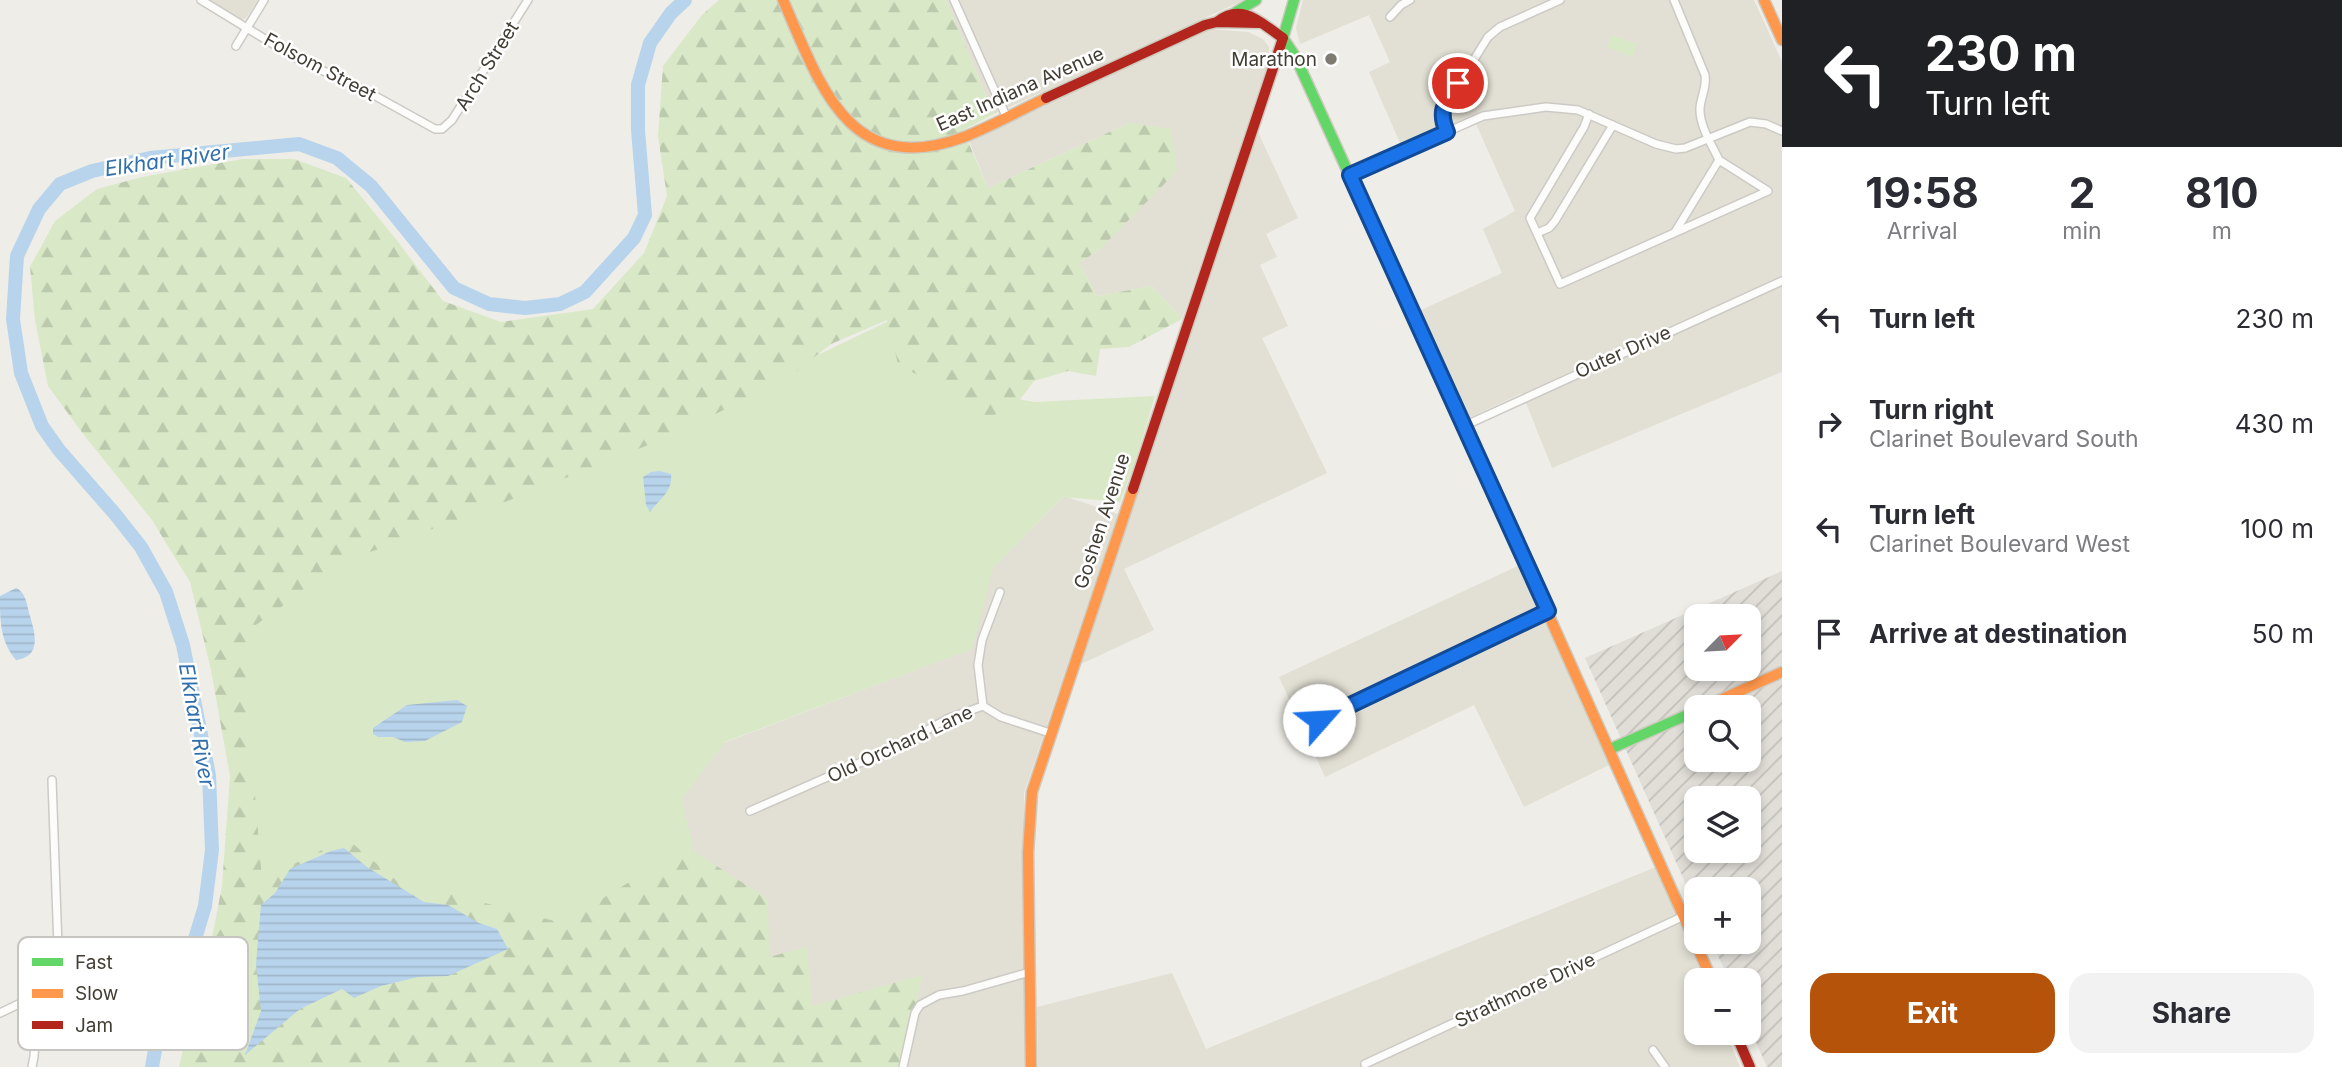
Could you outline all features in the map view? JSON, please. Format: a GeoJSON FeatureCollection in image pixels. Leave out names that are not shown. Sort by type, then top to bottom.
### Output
{"type":"FeatureCollection","features":[{"type":"Feature","properties":{"kind":"street","name":"Folsom Street"},"geometry":{"type":"LineString","coordinates":[[201,0],[296,58],[370,93],[428,127],[442,129]]}},
{"type":"Feature","properties":{"kind":"street"},"geometry":{"type":"LineString","coordinates":[[236,46],[264,0]]}},
{"type":"Feature","properties":{"kind":"street","name":"Arch Street"},"geometry":{"type":"LineString","coordinates":[[442,129],[452,120],[528,0]]}},
{"type":"Feature","properties":{"kind":"street","name":"East Indiana Avenue"},"geometry":{"type":"LineString","coordinates":[[783,0],[829,100],[843,119],[870,139],[901,148],[929,147],[951,142],[1217,22],[1256,0]]}},
{"type":"Feature","properties":{"kind":"street"},"geometry":{"type":"LineString","coordinates":[[954,0],[1006,116]]}},
{"type":"Feature","properties":{"kind":"street","name":"Goshen Avenue"},"geometry":{"type":"LineString","coordinates":[[1031,1067],[1031,792],[1294,0]]}},
{"type":"Feature","properties":{"kind":"street"},"geometry":{"type":"LineString","coordinates":[[1390,17],[1410,0]]}},
{"type":"Feature","properties":{"kind":"street"},"geometry":{"type":"LineString","coordinates":[[1447,132],[1442,111],[1488,37],[1500,27],[1560,0]]}},
{"type":"Feature","properties":{"kind":"street"},"geometry":{"type":"LineString","coordinates":[[1589,114],[1530,218],[1560,284],[1768,191],[1719,160],[1700,116],[1706,75],[1674,0]]}},
{"type":"Feature","properties":{"kind":"street"},"geometry":{"type":"LineString","coordinates":[[1764,0],[1782,40]]}},
{"type":"Feature","properties":{"kind":"street"},"geometry":{"type":"LineString","coordinates":[[1236,12],[1247,13],[1283,38],[1299,63],[1684,916]]}},
{"type":"Feature","properties":{"kind":"street","name":"East Indiana Avenue"},"geometry":{"type":"LineString","coordinates":[[1217,22],[1259,23]]}},
{"type":"Feature","properties":{"kind":"street"},"geometry":{"type":"LineString","coordinates":[[1350,175],[1483,116],[1509,111],[1562,107],[1589,114],[1667,148],[1685,148],[1750,122],[1766,124],[1782,131]]}},
{"type":"Feature","properties":{"kind":"street"},"geometry":{"type":"LineString","coordinates":[[1537,233],[1549,228],[1555,221],[1613,125]]}},
{"type":"Feature","properties":{"kind":"street"},"geometry":{"type":"LineString","coordinates":[[1674,233],[1719,160]]}},
{"type":"Feature","properties":{"kind":"street","name":"Outer Drive"},"geometry":{"type":"LineString","coordinates":[[1464,426],[1782,281]]}},
{"type":"Feature","properties":{"kind":"street"},"geometry":{"type":"LineString","coordinates":[[983,706],[978,665],[982,640],[1000,592]]}},
{"type":"Feature","properties":{"kind":"street"},"geometry":{"type":"LineString","coordinates":[[1319,720],[1548,611]]}},
{"type":"Feature","properties":{"kind":"street"},"geometry":{"type":"LineString","coordinates":[[1731,695],[1782,672]]}},
{"type":"Feature","properties":{"kind":"street","name":"Old Orchard Lane"},"geometry":{"type":"LineString","coordinates":[[750,811],[898,746],[948,718],[983,706],[1002,717],[1050,733]]}},
{"type":"Feature","properties":{"kind":"street"},"geometry":{"type":"LineString","coordinates":[[1610,749],[1684,716]]}},
{"type":"Feature","properties":{"kind":"street"},"geometry":{"type":"LineString","coordinates":[[52,780],[58,937]]}},
{"type":"Feature","properties":{"kind":"street","name":"Strathmore Drive"},"geometry":{"type":"LineString","coordinates":[[1365,1064],[1684,916]]}},
{"type":"Feature","properties":{"kind":"street"},"geometry":{"type":"LineString","coordinates":[[903,1067],[915,1013],[920,1005],[939,995],[1030,972]]}},
{"type":"Feature","properties":{"kind":"street"},"geometry":{"type":"LineString","coordinates":[[0,1013],[18,1004]]}},
{"type":"Feature","properties":{"kind":"street"},"geometry":{"type":"LineString","coordinates":[[1741,1045],[1750,1067]]}},
{"type":"Feature","properties":{"kind":"street"},"geometry":{"type":"LineString","coordinates":[[32,1067],[36,1050]]}},
{"type":"Feature","properties":{"kind":"street"},"geometry":{"type":"LineString","coordinates":[[1653,1050],[1665,1067]]}},
{"type":"Feature","properties":{"kind":"shaded area"},"geometry":{"type":"Polygon","coordinates":[[[209,0],[258,0],[246,18],[241,20],[209,0]]]}},
{"type":"Feature","properties":{"kind":"shaded area"},"geometry":{"type":"Polygon","coordinates":[[[946,0],[1244,0],[994,114],[946,0]]]}},
{"type":"Feature","properties":{"kind":"shaded area"},"geometry":{"type":"Polygon","coordinates":[[[1303,0],[1754,0],[1782,62],[1782,372],[1552,468],[1522,393],[1467,419],[1419,311],[1502,273],[1483,229],[1515,211],[1476,124],[1401,145],[1369,72],[1390,62],[1369,15],[1300,44],[1296,28],[1303,0]]]}},
{"type":"Feature","properties":{"kind":"shaded area"},"geometry":{"type":"Polygon","coordinates":[[[1209,29],[1248,32],[1263,39],[1269,47],[1269,60],[1182,319],[1152,286],[1097,296],[1079,263],[1100,249],[1129,123],[988,188],[969,141],[1209,29]]]}},
{"type":"Feature","properties":{"kind":"shaded area"},"geometry":{"type":"Polygon","coordinates":[[[1256,128],[1298,218],[1266,234],[1277,257],[1260,265],[1288,326],[1262,338],[1327,473],[1124,569],[1154,630],[1079,665],[1256,128]]]}},
{"type":"Feature","properties":{"kind":"shaded area"},"geometry":{"type":"Polygon","coordinates":[[[1064,496],[1118,514],[1024,793],[1028,1067],[502,1067],[669,804],[713,747],[971,649],[982,579],[1064,496]]]}},
{"type":"Feature","properties":{"kind":"shaded area"},"geometry":{"type":"Polygon","coordinates":[[[1522,564],[1611,764],[1524,807],[1474,705],[1325,777],[1279,677],[1522,564]]]}},
{"type":"Feature","properties":{"kind":"shaded area"},"geometry":{"type":"Polygon","coordinates":[[[1782,571],[1782,1067],[1767,1067],[1757,1045],[1761,1045],[1761,968],[1724,968],[1717,954],[1761,954],[1761,877],[1684,877],[1684,880],[1585,658],[1684,614],[1684,681],[1761,681],[1761,604],[1707,604],[1782,571]]]}},
{"type":"Feature","properties":{"kind":"shaded area"},"geometry":{"type":"Polygon","coordinates":[[[1656,867],[1684,933],[1684,954],[1693,954],[1699,968],[1684,968],[1684,1045],[1731,1045],[1740,1067],[1038,1067],[1037,1007],[1172,973],[1206,1049],[1656,867]]]}},
{"type":"Feature","properties":{"kind":"green space"},"geometry":{"type":"Polygon","coordinates":[[[719,0],[946,0],[994,114],[963,130],[988,188],[1129,123],[1171,129],[1177,171],[1100,249],[1079,263],[1097,296],[1152,286],[1182,319],[1129,347],[1100,349],[1096,376],[1068,371],[1034,381],[1015,406],[976,423],[946,391],[898,364],[887,320],[831,344],[789,377],[678,433],[521,496],[346,561],[250,629],[248,708],[262,880],[346,838],[396,880],[562,923],[687,847],[768,899],[769,957],[807,947],[812,1006],[922,975],[903,1067],[179,1067],[183,1050],[248,1050],[248,937],[212,937],[222,886],[230,776],[211,670],[190,582],[152,520],[48,386],[35,320],[30,267],[55,221],[97,189],[142,177],[243,159],[294,159],[346,178],[443,301],[501,322],[593,309],[644,253],[667,196],[658,136],[663,66],[702,15],[719,0]]]}},
{"type":"Feature","properties":{"kind":"green space"},"geometry":{"type":"Polygon","coordinates":[[[1612,35],[1637,44],[1632,57],[1607,47],[1612,35]]]}},
{"type":"Feature","properties":{"kind":"green space"},"geometry":{"type":"Polygon","coordinates":[[[895,318],[959,387],[1034,402],[1155,396],[1120,502],[1063,497],[993,568],[972,649],[725,742],[682,799],[696,862],[557,962],[235,919],[250,629],[349,550],[699,412],[895,318]]]}},
{"type":"Feature","properties":{"kind":"water"},"geometry":{"type":"Polygon","coordinates":[[[660,471],[671,474],[670,486],[650,512],[646,505],[643,477],[660,471]]]}},
{"type":"Feature","properties":{"kind":"water"},"geometry":{"type":"Polygon","coordinates":[[[16,588],[26,600],[35,643],[30,654],[16,660],[4,638],[0,596],[16,588]]]}},
{"type":"Feature","properties":{"kind":"water"},"geometry":{"type":"Polygon","coordinates":[[[457,700],[467,706],[462,722],[425,741],[405,742],[373,734],[373,728],[407,705],[457,700]]]}},
{"type":"Feature","properties":{"kind":"water"},"geometry":{"type":"Polygon","coordinates":[[[344,848],[367,867],[424,902],[448,905],[479,923],[497,929],[508,949],[448,976],[418,977],[381,986],[354,998],[342,989],[300,1009],[245,1055],[261,1011],[256,964],[261,905],[275,893],[290,869],[344,848]]]}},
{"type":"Feature","properties":{"kind":"waterway","name":"Elkhart River"},"geometry":{"type":"LineString","coordinates":[[196,937],[205,906],[212,850],[209,775],[183,645],[166,592],[141,547],[42,426],[21,373],[13,319],[17,256],[39,209],[60,184],[92,171],[150,158],[299,144],[337,158],[371,186],[454,288],[489,304],[525,308],[560,304],[585,292],[634,238],[645,215],[638,130],[638,85],[650,43],[671,13],[685,0]]}},
{"type":"Feature","properties":{"kind":"waterway","name":"Elkhart River"},"geometry":{"type":"LineString","coordinates":[[152,1067],[155,1050]]}},
{"type":"Feature","properties":{"kind":"traffic: fast"},"geometry":{"type":"LineString","coordinates":[[1236,12],[1256,0]]}},
{"type":"Feature","properties":{"kind":"traffic: fast"},"geometry":{"type":"LineString","coordinates":[[1294,0],[1283,38],[1295,56],[1482,466]]}},
{"type":"Feature","properties":{"kind":"traffic: fast"},"geometry":{"type":"LineString","coordinates":[[1610,749],[1684,716]]}},
{"type":"Feature","properties":{"kind":"traffic: slow"},"geometry":{"type":"LineString","coordinates":[[783,0],[826,92],[844,116],[866,135],[892,146],[925,147],[964,137],[1046,98]]}},
{"type":"Feature","properties":{"kind":"traffic: slow"},"geometry":{"type":"LineString","coordinates":[[1764,0],[1782,40]]}},
{"type":"Feature","properties":{"kind":"traffic: slow"},"geometry":{"type":"LineString","coordinates":[[1482,466],[1707,968]]}},
{"type":"Feature","properties":{"kind":"traffic: slow"},"geometry":{"type":"LineString","coordinates":[[1031,1067],[1028,853],[1032,792],[1133,489]]}},
{"type":"Feature","properties":{"kind":"traffic: slow"},"geometry":{"type":"LineString","coordinates":[[1731,695],[1782,672]]}},
{"type":"Feature","properties":{"kind":"traffic: jam"},"geometry":{"type":"LineString","coordinates":[[1133,489],[1283,38],[1259,21],[1243,14],[1226,16],[1217,22]]}},
{"type":"Feature","properties":{"kind":"traffic: jam"},"geometry":{"type":"LineString","coordinates":[[1046,98],[1205,25],[1217,22],[1259,23]]}},
{"type":"Feature","properties":{"kind":"traffic: jam"},"geometry":{"type":"LineString","coordinates":[[1741,1045],[1750,1067]]}},
{"type":"Feature","properties":{"kind":"place","name":"Marathon"},"geometry":{"type":"Point","coordinates":[1331,59]}},
{"type":"Feature","properties":{"kind":"route"},"geometry":{"type":"LineString","coordinates":[[1319,720],[1548,611],[1350,175],[1447,132],[1441,116],[1442,111],[1458,83]]}}]}
